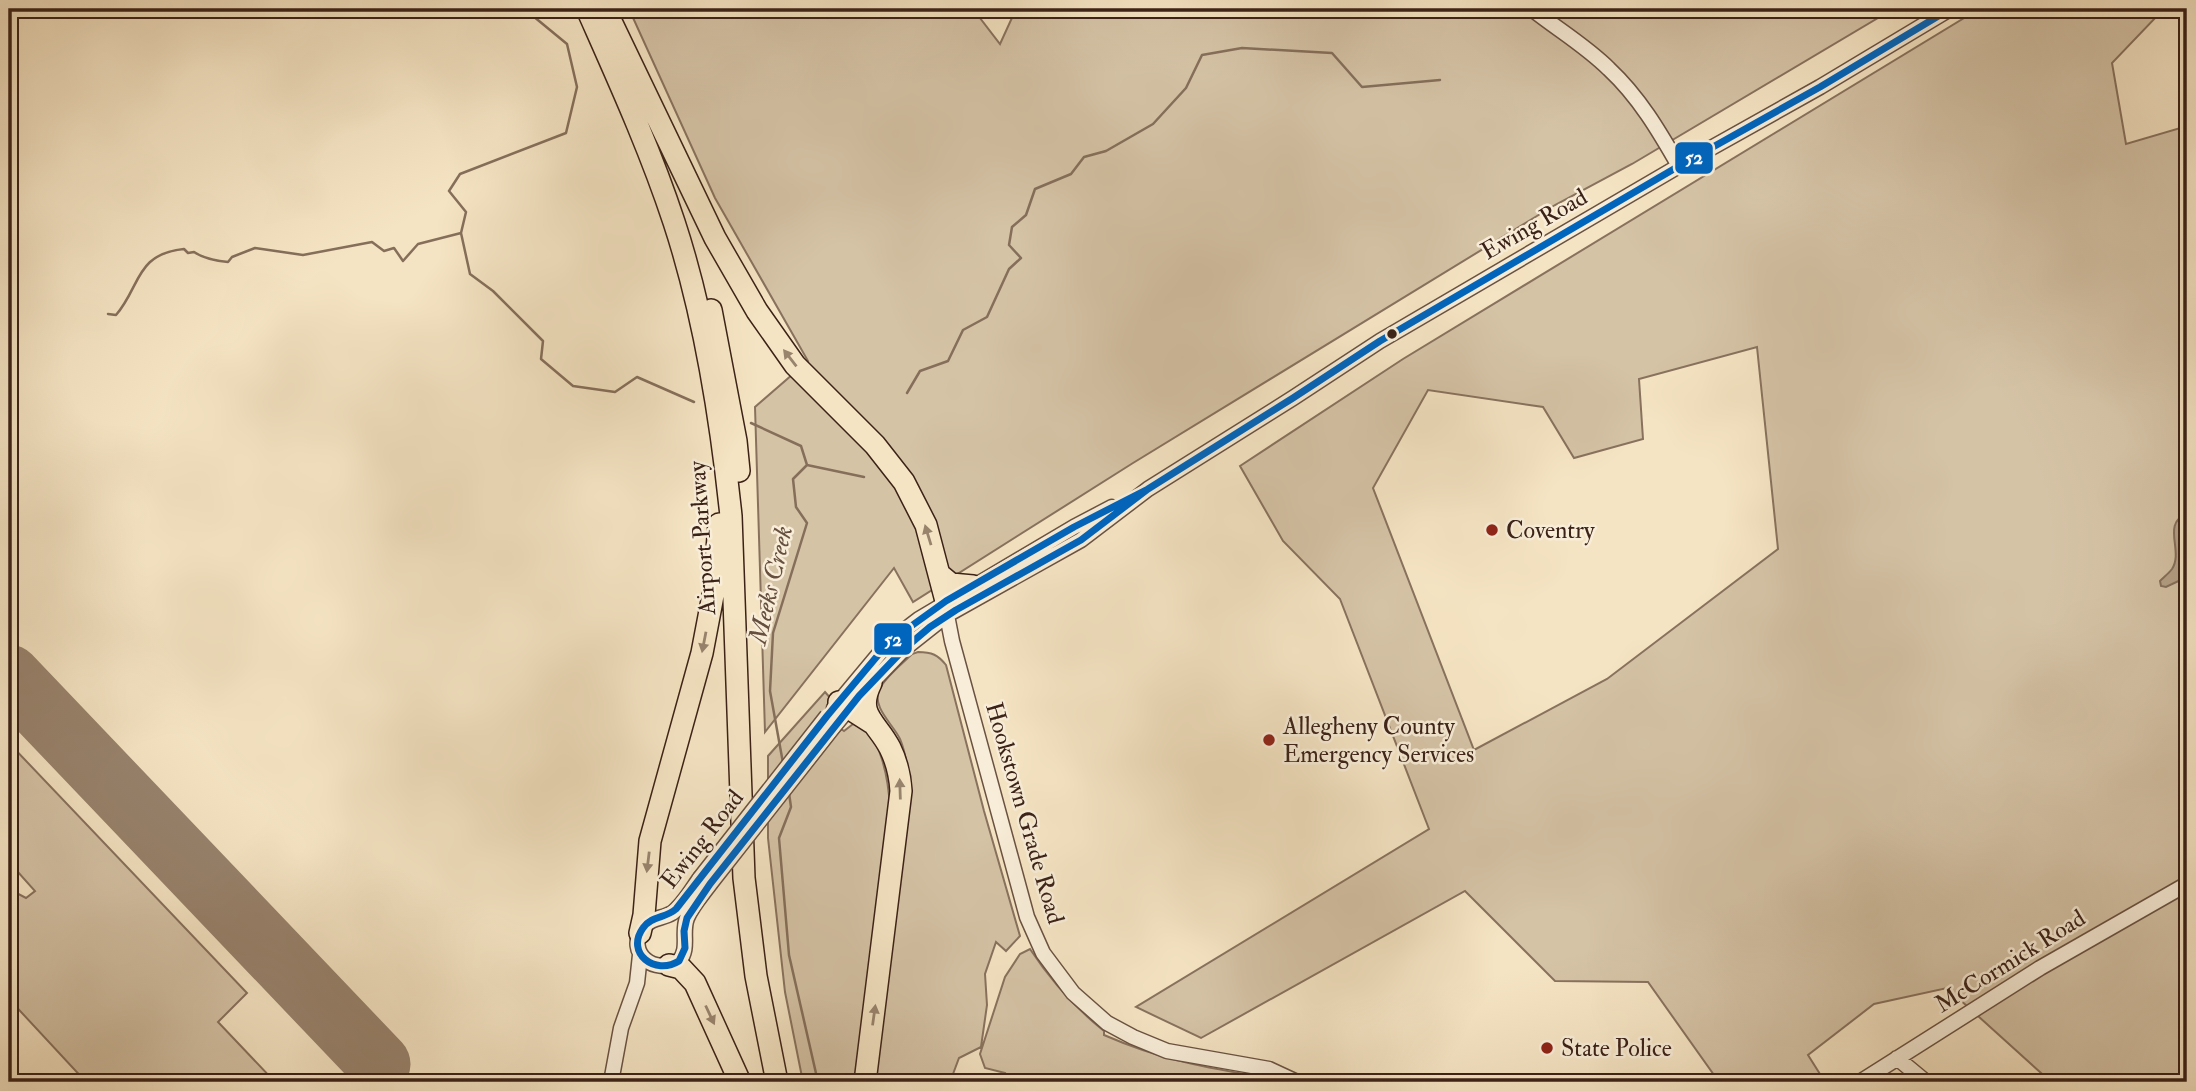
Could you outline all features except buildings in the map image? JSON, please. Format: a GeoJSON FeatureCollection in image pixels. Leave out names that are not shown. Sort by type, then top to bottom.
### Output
{"type":"FeatureCollection","features":[{"type":"Feature","properties":{"kind":"highway","name":"Airport Parkway"},"geometry":{"type":"LineString","coordinates":[[587,9],[674,221],[694,296],[715,403],[731,516],[744,878],[758,986],[777,1082]]}},
{"type":"Feature","properties":{"kind":"highway","name":"Airport Parkway"},"geometry":{"type":"LineString","coordinates":[[604,9],[663,153],[687,221],[722,357],[736,441],[744,540],[751,765],[761,921],[780,1041],[790,1082]]}},
{"type":"Feature","properties":{"kind":"highway"},"geometry":{"type":"LineString","coordinates":[[604,9],[728,263],[766,326],[796,365],[875,445],[900,475],[926,525],[946,608]]}},
{"type":"Feature","properties":{"kind":"highway"},"geometry":{"type":"LineString","coordinates":[[640,933],[650,841],[702,653],[714,590],[720,507],[715,403]]}},
{"type":"Feature","properties":{"kind":"highway"},"geometry":{"type":"LineString","coordinates":[[939,574],[951,584],[973,586]]}},
{"type":"Feature","properties":{"kind":"highway"},"geometry":{"type":"LineString","coordinates":[[865,1082],[901,791],[894,758],[884,737],[872,723],[864,702],[871,684]]}},
{"type":"Feature","properties":{"kind":"highway"},"geometry":{"type":"LineString","coordinates":[[837,713],[872,723]]}},
{"type":"Feature","properties":{"kind":"highway"},"geometry":{"type":"LineString","coordinates":[[664,966],[681,968],[695,983],[740,1082]]}},
{"type":"Feature","properties":{"kind":"street"},"geometry":{"type":"LineString","coordinates":[[1532,9],[1588,51],[1623,83],[1643,107],[1679,166]]}},
{"type":"Feature","properties":{"kind":"street","name":"Ewing Road"},"geometry":{"type":"LineString","coordinates":[[640,933],[649,922],[676,909],[705,881],[890,642],[946,608],[1081,540],[1148,489],[1380,341],[1679,166],[1820,88],[1950,9]]}},
{"type":"Feature","properties":{"kind":"street","name":"Ewing Road"},"geometry":{"type":"LineString","coordinates":[[837,713],[871,684],[946,608],[973,586],[1074,527],[1148,489]]}},
{"type":"Feature","properties":{"kind":"street","name":"Hookstown Grade Road"},"geometry":{"type":"LineString","coordinates":[[946,608],[1027,917],[1043,953],[1073,993],[1107,1023],[1132,1037],[1167,1051],[1269,1069],[1297,1082]]}},
{"type":"Feature","properties":{"kind":"street","name":"Ewing Road"},"geometry":{"type":"LineString","coordinates":[[664,966],[683,956],[687,918],[705,881]]}},
{"type":"Feature","properties":{"kind":"street","name":"McCormick Road"},"geometry":{"type":"LineString","coordinates":[[1860,1082],[2040,968],[2187,884]]}},
{"type":"Feature","properties":{"kind":"street"},"geometry":{"type":"LineString","coordinates":[[611,1082],[621,1028],[634,994],[639,971],[637,940],[640,933]]}},
{"type":"Feature","properties":{"kind":"street"},"geometry":{"type":"LineString","coordinates":[[640,955],[650,964],[664,966]]}},
{"type":"Feature","properties":{"kind":"street"},"geometry":{"type":"LineString","coordinates":[[634,994],[647,976],[664,966]]}},
{"type":"Feature","properties":{"kind":"street"},"geometry":{"type":"LineString","coordinates":[[1897,1058],[1926,1082]]}},
{"type":"Feature","properties":{"kind":"shaded area"},"geometry":{"type":"Polygon","coordinates":[[[629,9],[973,9],[1000,44],[1016,9],[1893,9],[1632,164],[1555,205],[1133,463],[913,602],[894,568],[765,732],[755,407],[808,361],[715,198],[629,9]]]}},
{"type":"Feature","properties":{"kind":"shaded area"},"geometry":{"type":"Polygon","coordinates":[[[1979,9],[2145,9],[2159,14],[2112,63],[2126,144],[2187,126],[2187,1082],[2051,1082],[1947,988],[1874,1004],[1808,1055],[1825,1082],[1719,1082],[1648,982],[1555,981],[1465,891],[1201,1038],[1136,1007],[1429,829],[1340,599],[1283,541],[1240,466],[1403,359],[1979,9]],[[1757,347],[1639,379],[1643,439],[1574,458],[1543,407],[1428,390],[1373,488],[1474,750],[1607,679],[1778,549],[1757,347]]]}},
{"type":"Feature","properties":{"kind":"shaded area"},"geometry":{"type":"Polygon","coordinates":[[[2187,514],[2187,577],[2166,587],[2161,586],[2160,581],[2175,562],[2175,524],[2187,514]]]}},
{"type":"Feature","properties":{"kind":"shaded area"},"geometry":{"type":"Polygon","coordinates":[[[918,652],[934,655],[946,665],[1020,936],[1006,951],[996,942],[985,974],[987,1005],[981,1047],[959,1058],[950,1082],[872,1082],[909,792],[902,745],[878,703],[878,697],[881,685],[889,676],[912,654],[918,652]]]}},
{"type":"Feature","properties":{"kind":"shaded area"},"geometry":{"type":"Polygon","coordinates":[[[825,692],[832,700],[823,716],[844,731],[853,724],[863,728],[871,736],[886,773],[890,809],[856,1082],[803,1082],[785,992],[768,838],[768,756],[825,692]]]}},
{"type":"Feature","properties":{"kind":"shaded area"},"geometry":{"type":"Polygon","coordinates":[[[9,743],[247,993],[218,1022],[275,1082],[86,1082],[9,999],[9,889],[26,898],[35,891],[9,862],[9,814],[17,806],[14,802],[9,807],[9,743]]]}},
{"type":"Feature","properties":{"kind":"shaded area"},"geometry":{"type":"Polygon","coordinates":[[[1030,949],[1055,983],[1104,1031],[1104,1035],[1165,1057],[1277,1082],[1003,1082],[1005,1073],[985,1068],[980,1054],[1005,977],[1020,954],[1030,949]]]}},
{"type":"Feature","properties":{"kind":"waterway","name":"Meeks Creek"},"geometry":{"type":"LineString","coordinates":[[532,9],[533,16],[567,44],[577,87],[566,133],[460,174],[449,191],[466,212],[461,233],[470,274],[493,291],[543,341],[541,359],[573,386],[615,392],[637,377],[694,402]]}},
{"type":"Feature","properties":{"kind":"waterway"},"geometry":{"type":"LineString","coordinates":[[907,393],[920,371],[948,361],[963,330],[987,317],[1009,269],[1021,258],[1009,245],[1012,227],[1026,215],[1035,189],[1071,174],[1084,157],[1106,151],[1153,124],[1186,88],[1202,55],[1242,48],[1332,53],[1362,87],[1440,80]]}},
{"type":"Feature","properties":{"kind":"waterway"},"geometry":{"type":"LineString","coordinates":[[108,314],[116,315],[148,264],[168,252],[184,249],[188,253],[194,252],[210,259],[228,262],[232,257],[255,248],[303,255],[372,242],[384,251],[394,248],[403,261],[418,244],[461,233]]}},
{"type":"Feature","properties":{"kind":"waterway","name":"Meeks Creek"},"geometry":{"type":"LineString","coordinates":[[751,423],[801,446],[807,465],[793,479],[796,507],[807,523],[773,633],[770,691],[783,763]]}},
{"type":"Feature","properties":{"kind":"waterway"},"geometry":{"type":"LineString","coordinates":[[807,465],[864,477]]}},
{"type":"Feature","properties":{"kind":"waterway","name":"Meeks Creek"},"geometry":{"type":"LineString","coordinates":[[789,793],[791,807],[779,838],[789,955],[818,1082]]}},
{"type":"Feature","properties":{"kind":"runway"},"geometry":{"type":"LineString","coordinates":[[9,676],[379,1064]]}},
{"type":"Feature","properties":{"kind":"transit line","name":"52"},"geometry":{"type":"LineString","coordinates":[[1148,489],[1074,527],[946,601],[889,642],[827,716],[676,909],[646,924],[638,937],[640,953],[645,959],[661,966],[679,961],[685,948],[684,931],[687,918],[710,884],[859,696],[904,649],[930,627],[1081,540],[1148,489],[1380,341],[1950,9]]}},
{"type":"Feature","properties":{"kind":"place","name":"Coventry"},"geometry":{"type":"Point","coordinates":[1492,530]}},
{"type":"Feature","properties":{"kind":"place","name":"Allegheny County Emergency Services"},"geometry":{"type":"Point","coordinates":[1269,740]}},
{"type":"Feature","properties":{"kind":"place","name":"State Police"},"geometry":{"type":"Point","coordinates":[1547,1048]}}]}
